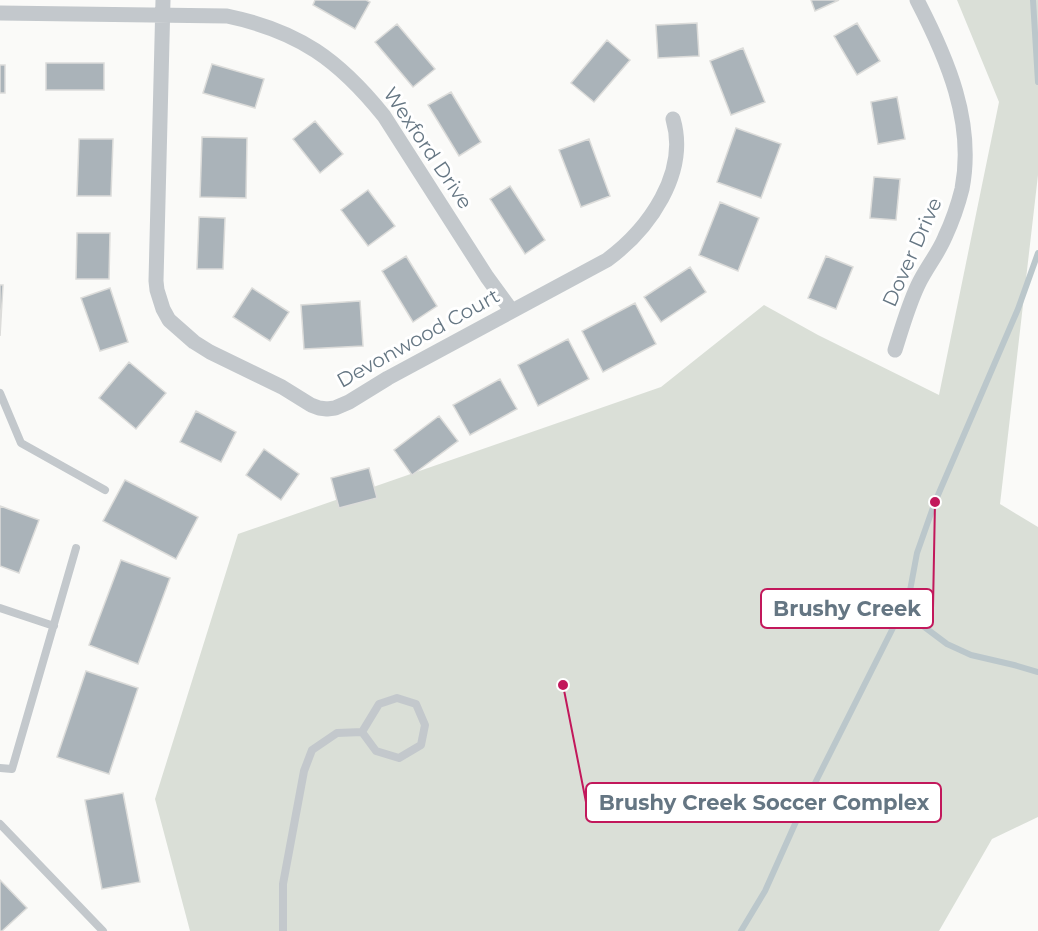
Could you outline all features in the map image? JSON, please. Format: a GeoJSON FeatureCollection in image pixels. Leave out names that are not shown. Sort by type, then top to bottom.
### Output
{"type":"FeatureCollection","features":[{"type":"Feature","properties":{"kind":"street","name":"Dover Drive"},"geometry":{"type":"LineString","coordinates":[[895,350],[905,316],[919,284],[944,239],[957,206],[964,169],[963,128],[959,101],[952,78],[917,0]]}},
{"type":"Feature","properties":{"kind":"street","name":"Wexford Drive"},"geometry":{"type":"LineString","coordinates":[[0,13],[163,8],[227,16],[252,22],[300,41],[340,68],[365,92],[384,116],[487,277],[511,310]]}},
{"type":"Feature","properties":{"kind":"street","name":"Devonwood Court"},"geometry":{"type":"LineString","coordinates":[[163,8],[156,281],[163,309],[169,320],[183,333],[210,352],[319,408],[335,408],[349,402],[511,310],[607,260],[623,248],[652,214],[672,178],[677,140],[673,119]]}},
{"type":"Feature","properties":{"kind":"lane"},"geometry":{"type":"LineString","coordinates":[[0,393],[21,443],[105,490]]}},
{"type":"Feature","properties":{"kind":"lane"},"geometry":{"type":"LineString","coordinates":[[0,768],[12,769],[76,548]]}},
{"type":"Feature","properties":{"kind":"lane"},"geometry":{"type":"LineString","coordinates":[[0,608],[54,626]]}},
{"type":"Feature","properties":{"kind":"lane"},"geometry":{"type":"LineString","coordinates":[[397,698],[416,704],[425,725],[421,745],[399,758],[376,751],[362,732],[379,704],[397,698]]}},
{"type":"Feature","properties":{"kind":"lane"},"geometry":{"type":"LineString","coordinates":[[283,931],[283,884],[304,771],[312,750],[337,733],[362,732]]}},
{"type":"Feature","properties":{"kind":"lane"},"geometry":{"type":"LineString","coordinates":[[0,824],[103,931]]}},
{"type":"Feature","properties":{"kind":"shaded area"},"geometry":{"type":"Polygon","coordinates":[[[957,0],[1038,0],[1038,175],[1000,504],[1038,527],[1038,817],[992,839],[939,931],[190,931],[155,799],[238,534],[661,387],[764,305],[818,335],[939,395],[999,102],[957,0]]]}},
{"type":"Feature","properties":{"kind":"building"},"geometry":{"type":"Polygon","coordinates":[[[315,0],[366,0],[370,2],[355,29],[313,5],[315,0]]]}},
{"type":"Feature","properties":{"kind":"building"},"geometry":{"type":"Polygon","coordinates":[[[811,0],[839,0],[815,11],[811,0]]]}},
{"type":"Feature","properties":{"kind":"building"},"geometry":{"type":"Polygon","coordinates":[[[697,23],[699,56],[658,58],[656,25],[697,23]]]}},
{"type":"Feature","properties":{"kind":"building"},"geometry":{"type":"Polygon","coordinates":[[[857,23],[880,61],[857,75],[834,36],[857,23]]]}},
{"type":"Feature","properties":{"kind":"building"},"geometry":{"type":"Polygon","coordinates":[[[397,24],[435,69],[413,87],[375,42],[397,24]]]}},
{"type":"Feature","properties":{"kind":"building"},"geometry":{"type":"Polygon","coordinates":[[[607,40],[630,60],[594,102],[571,83],[607,40]]]}},
{"type":"Feature","properties":{"kind":"building"},"geometry":{"type":"Polygon","coordinates":[[[743,48],[765,102],[731,115],[710,61],[743,48]]]}},
{"type":"Feature","properties":{"kind":"building"},"geometry":{"type":"Polygon","coordinates":[[[46,63],[104,63],[104,90],[46,90],[46,63]]]}},
{"type":"Feature","properties":{"kind":"building"},"geometry":{"type":"Polygon","coordinates":[[[212,64],[264,79],[255,108],[203,93],[212,64]]]}},
{"type":"Feature","properties":{"kind":"building"},"geometry":{"type":"Polygon","coordinates":[[[0,65],[5,65],[5,93],[0,93],[0,65]]]}},
{"type":"Feature","properties":{"kind":"building"},"geometry":{"type":"Polygon","coordinates":[[[451,92],[481,142],[459,156],[428,105],[451,92]]]}},
{"type":"Feature","properties":{"kind":"building"},"geometry":{"type":"Polygon","coordinates":[[[897,97],[905,139],[878,144],[871,102],[897,97]]]}},
{"type":"Feature","properties":{"kind":"building"},"geometry":{"type":"Polygon","coordinates":[[[315,121],[343,154],[320,173],[293,139],[315,121]]]}},
{"type":"Feature","properties":{"kind":"building"},"geometry":{"type":"Polygon","coordinates":[[[736,128],[781,144],[761,198],[717,182],[736,128]]]}},
{"type":"Feature","properties":{"kind":"building"},"geometry":{"type":"Polygon","coordinates":[[[202,137],[247,138],[246,198],[200,197],[202,137]]]}},
{"type":"Feature","properties":{"kind":"building"},"geometry":{"type":"Polygon","coordinates":[[[79,139],[113,139],[111,196],[77,196],[79,139]]]}},
{"type":"Feature","properties":{"kind":"building"},"geometry":{"type":"Polygon","coordinates":[[[589,139],[610,196],[581,207],[559,150],[589,139]]]}},
{"type":"Feature","properties":{"kind":"building"},"geometry":{"type":"Polygon","coordinates":[[[874,177],[900,179],[896,220],[870,218],[874,177]]]}},
{"type":"Feature","properties":{"kind":"building"},"geometry":{"type":"Polygon","coordinates":[[[510,186],[545,240],[525,254],[490,199],[510,186]]]}},
{"type":"Feature","properties":{"kind":"building"},"geometry":{"type":"Polygon","coordinates":[[[368,190],[395,226],[368,246],[341,210],[368,190]]]}},
{"type":"Feature","properties":{"kind":"building"},"geometry":{"type":"Polygon","coordinates":[[[720,202],[759,218],[738,271],[699,255],[720,202]]]}},
{"type":"Feature","properties":{"kind":"building"},"geometry":{"type":"Polygon","coordinates":[[[199,217],[225,218],[223,269],[197,269],[199,217]]]}},
{"type":"Feature","properties":{"kind":"building"},"geometry":{"type":"Polygon","coordinates":[[[77,233],[110,233],[109,279],[76,279],[77,233]]]}},
{"type":"Feature","properties":{"kind":"building"},"geometry":{"type":"Polygon","coordinates":[[[406,256],[437,306],[413,322],[382,271],[406,256]]]}},
{"type":"Feature","properties":{"kind":"building"},"geometry":{"type":"Polygon","coordinates":[[[826,256],[853,267],[836,309],[808,298],[826,256]]]}},
{"type":"Feature","properties":{"kind":"building"},"geometry":{"type":"Polygon","coordinates":[[[690,267],[706,292],[661,322],[644,297],[690,267]]]}},
{"type":"Feature","properties":{"kind":"building"},"geometry":{"type":"Polygon","coordinates":[[[0,285],[3,285],[0,336],[0,285]]]}},
{"type":"Feature","properties":{"kind":"building"},"geometry":{"type":"Polygon","coordinates":[[[110,288],[128,342],[100,351],[81,298],[110,288]]]}},
{"type":"Feature","properties":{"kind":"building"},"geometry":{"type":"Polygon","coordinates":[[[252,288],[289,312],[270,341],[233,317],[252,288]]]}},
{"type":"Feature","properties":{"kind":"building"},"geometry":{"type":"Polygon","coordinates":[[[360,301],[363,346],[304,349],[301,305],[360,301]]]}},
{"type":"Feature","properties":{"kind":"building"},"geometry":{"type":"Polygon","coordinates":[[[635,303],[656,344],[603,372],[582,331],[635,303]]]}},
{"type":"Feature","properties":{"kind":"building"},"geometry":{"type":"Polygon","coordinates":[[[568,339],[589,379],[538,406],[518,365],[568,339]]]}},
{"type":"Feature","properties":{"kind":"building"},"geometry":{"type":"Polygon","coordinates":[[[129,362],[166,393],[136,429],[99,398],[129,362]]]}},
{"type":"Feature","properties":{"kind":"building"},"geometry":{"type":"Polygon","coordinates":[[[500,379],[517,409],[470,435],[453,405],[500,379]]]}},
{"type":"Feature","properties":{"kind":"building"},"geometry":{"type":"Polygon","coordinates":[[[196,411],[236,432],[221,462],[180,442],[196,411]]]}},
{"type":"Feature","properties":{"kind":"building"},"geometry":{"type":"Polygon","coordinates":[[[439,416],[458,441],[412,475],[394,450],[439,416]]]}},
{"type":"Feature","properties":{"kind":"building"},"geometry":{"type":"Polygon","coordinates":[[[264,449],[299,474],[281,500],[246,475],[264,449]]]}},
{"type":"Feature","properties":{"kind":"building"},"geometry":{"type":"Polygon","coordinates":[[[369,468],[377,498],[339,508],[331,478],[369,468]]]}},
{"type":"Feature","properties":{"kind":"building"},"geometry":{"type":"Polygon","coordinates":[[[125,480],[198,517],[176,559],[103,521],[125,480]]]}},
{"type":"Feature","properties":{"kind":"building"},"geometry":{"type":"Polygon","coordinates":[[[0,506],[39,520],[19,573],[0,566],[0,506]]]}},
{"type":"Feature","properties":{"kind":"building"},"geometry":{"type":"Polygon","coordinates":[[[121,560],[170,578],[138,664],[89,645],[121,560]]]}},
{"type":"Feature","properties":{"kind":"building"},"geometry":{"type":"Polygon","coordinates":[[[86,671],[138,688],[109,774],[57,757],[86,671]]]}},
{"type":"Feature","properties":{"kind":"building"},"geometry":{"type":"Polygon","coordinates":[[[123,793],[140,882],[102,889],[85,800],[123,793]]]}},
{"type":"Feature","properties":{"kind":"building"},"geometry":{"type":"Polygon","coordinates":[[[0,880],[27,908],[2,931],[0,931],[0,880]]]}},
{"type":"Feature","properties":{"kind":"waterway"},"geometry":{"type":"LineString","coordinates":[[1033,0],[1038,82]]}},
{"type":"Feature","properties":{"kind":"waterway"},"geometry":{"type":"LineString","coordinates":[[741,931],[765,891],[799,815],[909,596],[917,553],[935,502],[1018,309],[1038,253]]}},
{"type":"Feature","properties":{"kind":"waterway"},"geometry":{"type":"LineString","coordinates":[[909,596],[923,626],[947,644],[971,655],[1038,672]]}},
{"type":"Feature","properties":{"kind":"place","name":"Brushy Creek"},"geometry":{"type":"Point","coordinates":[935,502]}},
{"type":"Feature","properties":{"kind":"place","name":"Brushy Creek Soccer Complex"},"geometry":{"type":"Point","coordinates":[563,685]}}]}
